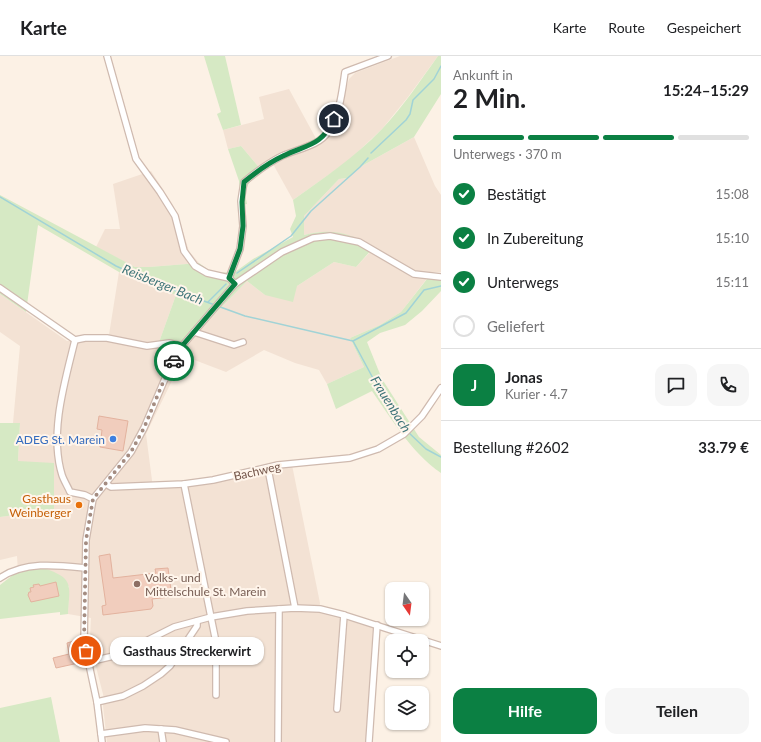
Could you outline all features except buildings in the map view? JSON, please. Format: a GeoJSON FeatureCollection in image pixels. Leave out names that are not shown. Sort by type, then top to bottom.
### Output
{"type":"FeatureCollection","features":[{"type":"Feature","properties":{"kind":"street"},"geometry":{"type":"LineString","coordinates":[[107,56],[136,159],[160,192],[174,216],[184,251],[195,266],[207,273],[229,278],[235,284]]}},
{"type":"Feature","properties":{"kind":"street"},"geometry":{"type":"LineString","coordinates":[[229,278],[240,249],[243,226],[242,202],[244,182],[262,167],[283,155],[313,144],[328,132],[340,106],[345,72],[388,56]]}},
{"type":"Feature","properties":{"kind":"street"},"geometry":{"type":"LineString","coordinates":[[102,742],[97,702],[84,641],[86,540],[93,499],[131,452],[144,428],[164,380],[182,346],[235,284],[282,252],[313,238],[330,236],[360,242],[414,274],[441,277]]}},
{"type":"Feature","properties":{"kind":"street"},"geometry":{"type":"LineString","coordinates":[[0,288],[75,340],[86,338],[106,338],[147,346],[169,343],[182,346]]}},
{"type":"Feature","properties":{"kind":"street"},"geometry":{"type":"LineString","coordinates":[[194,332],[234,345],[244,342]]}},
{"type":"Feature","properties":{"kind":"street"},"geometry":{"type":"LineString","coordinates":[[75,340],[58,418],[59,456],[62,475],[70,492],[86,495],[93,499]]}},
{"type":"Feature","properties":{"kind":"street","name":"Bachweg"},"geometry":{"type":"LineString","coordinates":[[106,484],[111,487],[184,484],[268,469],[278,465],[350,458],[378,449],[404,434],[422,416],[441,388]]}},
{"type":"Feature","properties":{"kind":"street"},"geometry":{"type":"LineString","coordinates":[[268,469],[295,608]]}},
{"type":"Feature","properties":{"kind":"street"},"geometry":{"type":"LineString","coordinates":[[184,484],[216,642],[216,695]]}},
{"type":"Feature","properties":{"kind":"street"},"geometry":{"type":"LineString","coordinates":[[0,578],[7,573],[33,565],[56,565],[85,568]]}},
{"type":"Feature","properties":{"kind":"street"},"geometry":{"type":"LineString","coordinates":[[88,662],[118,655],[174,627],[211,617],[247,611],[295,608],[320,609],[344,615],[441,646]]}},
{"type":"Feature","properties":{"kind":"street"},"geometry":{"type":"LineString","coordinates":[[278,742],[279,609]]}},
{"type":"Feature","properties":{"kind":"street"},"geometry":{"type":"LineString","coordinates":[[337,709],[344,615]]}},
{"type":"Feature","properties":{"kind":"street"},"geometry":{"type":"LineString","coordinates":[[97,702],[123,696],[144,686],[161,674],[170,666],[197,626],[197,621]]}},
{"type":"Feature","properties":{"kind":"street"},"geometry":{"type":"LineString","coordinates":[[369,741],[377,625]]}},
{"type":"Feature","properties":{"kind":"street"},"geometry":{"type":"LineString","coordinates":[[101,734],[132,729],[161,729],[175,730],[226,742]]}},
{"type":"Feature","properties":{"kind":"street"},"geometry":{"type":"LineString","coordinates":[[161,729],[162,742]]}},
{"type":"Feature","properties":{"kind":"shaded area"},"geometry":{"type":"Polygon","coordinates":[[[400,56],[438,56],[382,129],[348,161],[293,200],[273,164],[262,171],[241,146],[228,149],[223,130],[264,119],[259,97],[289,89],[319,144],[332,133],[349,79],[355,73],[400,56]]]}},
{"type":"Feature","properties":{"kind":"shaded area"},"geometry":{"type":"Polygon","coordinates":[[[414,137],[435,186],[441,195],[441,272],[432,272],[401,312],[380,325],[350,338],[364,367],[327,384],[319,370],[295,363],[264,350],[226,372],[184,356],[146,434],[153,488],[188,487],[279,466],[292,465],[320,603],[319,613],[373,627],[366,742],[107,742],[103,706],[104,698],[90,637],[91,618],[68,614],[69,586],[18,571],[17,556],[0,560],[0,517],[54,510],[18,461],[20,423],[13,423],[20,346],[0,332],[0,294],[67,341],[108,341],[119,272],[176,295],[158,345],[175,355],[247,281],[265,295],[297,286],[334,262],[356,267],[375,247],[359,238],[318,232],[304,235],[304,216],[339,179],[348,178],[360,167],[414,137]]]}},
{"type":"Feature","properties":{"kind":"shaded area"},"geometry":{"type":"Polygon","coordinates":[[[151,171],[173,205],[189,251],[199,263],[135,267],[96,247],[105,229],[120,229],[113,184],[151,171]]]}},
{"type":"Feature","properties":{"kind":"green space"},"geometry":{"type":"Polygon","coordinates":[[[204,56],[225,56],[241,125],[223,130],[217,114],[221,112],[204,56]]]}},
{"type":"Feature","properties":{"kind":"green space"},"geometry":{"type":"Polygon","coordinates":[[[438,56],[441,56],[441,94],[414,137],[360,167],[348,178],[339,179],[304,216],[304,235],[324,232],[340,233],[357,238],[374,247],[356,267],[334,262],[297,286],[293,302],[265,295],[247,281],[175,355],[158,345],[176,295],[119,272],[38,225],[26,312],[0,294],[0,195],[135,267],[199,263],[213,273],[235,272],[253,259],[293,237],[290,229],[296,216],[293,200],[328,175],[372,139],[390,121],[438,56]]]}},
{"type":"Feature","properties":{"kind":"green space"},"geometry":{"type":"Polygon","coordinates":[[[241,146],[262,171],[248,185],[246,193],[247,204],[241,205],[239,181],[228,149],[241,146]]]}},
{"type":"Feature","properties":{"kind":"green space"},"geometry":{"type":"Polygon","coordinates":[[[441,274],[441,291],[422,311],[405,325],[380,333],[367,342],[382,379],[419,437],[441,455],[441,473],[430,465],[412,446],[395,425],[372,391],[336,409],[327,384],[364,367],[350,338],[380,325],[401,312],[427,279],[441,274]]]}},
{"type":"Feature","properties":{"kind":"green space"},"geometry":{"type":"Polygon","coordinates":[[[0,423],[20,423],[18,461],[54,463],[54,510],[0,517],[0,423]]]}},
{"type":"Feature","properties":{"kind":"green space"},"geometry":{"type":"Polygon","coordinates":[[[43,568],[60,575],[68,584],[68,614],[60,615],[60,612],[0,619],[0,585],[18,571],[43,568]]]}},
{"type":"Feature","properties":{"kind":"green space"},"geometry":{"type":"Polygon","coordinates":[[[51,697],[60,742],[0,742],[0,708],[51,697]]]}},
{"type":"Feature","properties":{"kind":"waterway"},"geometry":{"type":"LineString","coordinates":[[371,153],[406,120],[410,114],[413,100],[434,79],[441,66]]}},
{"type":"Feature","properties":{"kind":"waterway"},"geometry":{"type":"LineString","coordinates":[[237,273],[291,236],[311,211],[368,158]]}},
{"type":"Feature","properties":{"kind":"waterway","name":"Reisberger Bach"},"geometry":{"type":"LineString","coordinates":[[0,197],[116,266],[149,281],[245,316],[353,341],[406,313],[424,290],[441,286]]}},
{"type":"Feature","properties":{"kind":"waterway"},"geometry":{"type":"LineString","coordinates":[[208,302],[226,284]]}},
{"type":"Feature","properties":{"kind":"waterway","name":"Frauenbach"},"geometry":{"type":"LineString","coordinates":[[353,341],[382,395],[405,429]]}},
{"type":"Feature","properties":{"kind":"waterway","name":"Frauenbach"},"geometry":{"type":"LineString","coordinates":[[408,432],[426,449],[441,457]]}},
{"type":"Feature","properties":{"kind":"way so far"},"geometry":{"type":"LineString","coordinates":[[86,651],[84,641],[86,540],[93,499],[131,452],[144,428],[164,380],[174,361]]}},
{"type":"Feature","properties":{"kind":"place","name":"ADEG St. Marein"},"geometry":{"type":"Point","coordinates":[113,439]}},
{"type":"Feature","properties":{"kind":"place","name":"Gasthaus Weinberger"},"geometry":{"type":"Point","coordinates":[79,505]}},
{"type":"Feature","properties":{"kind":"place","name":"Volks- und Mittelschule St. Marein"},"geometry":{"type":"Point","coordinates":[137,584]}},
{"type":"Feature","properties":{"kind":"place","name":"Gasthaus Streckerwirt"},"geometry":{"type":"Point","coordinates":[86,651]}},
{"type":"Feature","properties":{"kind":"route"},"geometry":{"type":"LineString","coordinates":[[174,361],[182,346],[235,284],[229,278],[240,249],[243,226],[242,202],[244,182],[262,167],[283,155],[313,144],[328,132],[334,119]]}}]}
